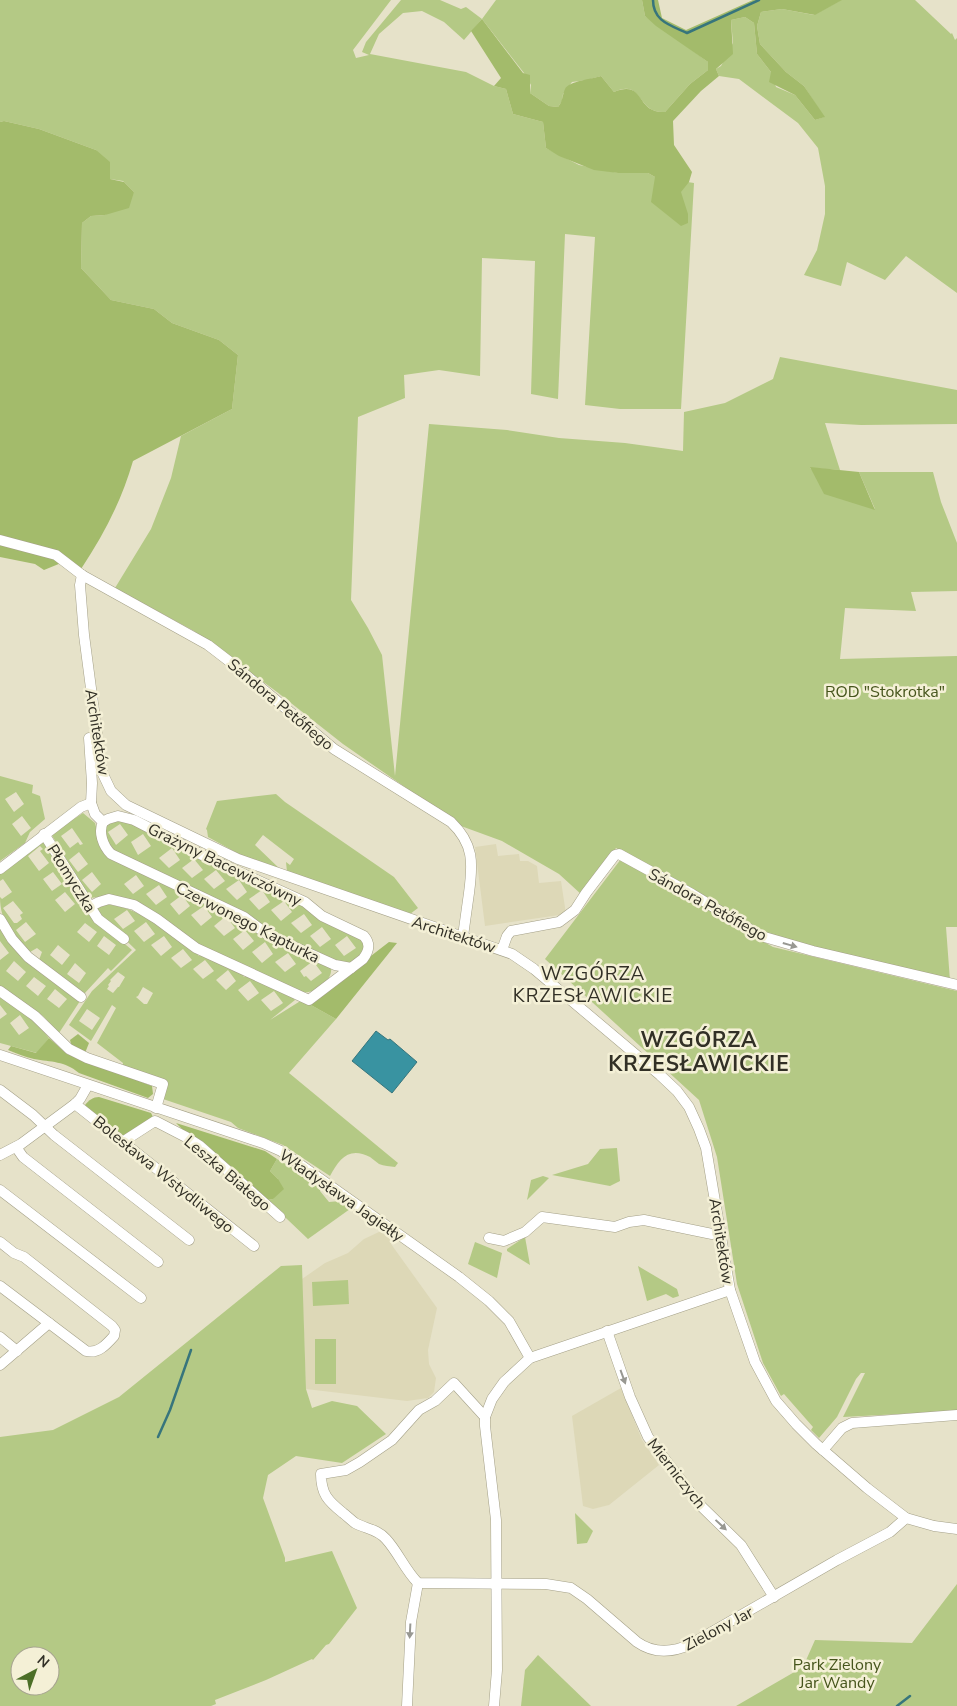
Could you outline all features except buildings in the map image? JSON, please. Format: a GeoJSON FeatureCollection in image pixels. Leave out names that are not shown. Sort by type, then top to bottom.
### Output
{"type":"FeatureCollection","features":[{"type":"Feature","properties":{"kind":"street","name":"Sándora Petőfiego"},"geometry":{"type":"LineString","coordinates":[[0,540],[56,556],[82,575],[208,646],[234,664],[334,750],[442,816],[460,831],[470,851],[472,867],[463,936]]}},
{"type":"Feature","properties":{"kind":"street","name":"Architektów"},"geometry":{"type":"LineString","coordinates":[[82,575],[80,585],[84,635],[102,772],[107,786],[117,798],[126,805],[238,859],[444,932],[463,936],[520,958],[660,1075],[680,1095],[696,1122],[706,1148],[730,1290],[754,1362],[767,1386],[786,1413],[823,1450],[866,1488],[906,1518],[934,1526],[957,1529]]}},
{"type":"Feature","properties":{"kind":"street"},"geometry":{"type":"LineString","coordinates":[[89,738],[92,803],[95,814],[104,822]]}},
{"type":"Feature","properties":{"kind":"street"},"geometry":{"type":"LineString","coordinates":[[0,869],[81,806],[92,803]]}},
{"type":"Feature","properties":{"kind":"street","name":"Grażyny Bacewiczówny"},"geometry":{"type":"LineString","coordinates":[[104,822],[118,816],[134,820],[206,857],[305,902],[322,916],[361,934],[368,941],[367,954],[351,968]]}},
{"type":"Feature","properties":{"kind":"street","name":"Czerwonego Kapturka"},"geometry":{"type":"LineString","coordinates":[[104,822],[100,833],[105,846],[111,854],[244,917],[268,934],[335,965],[351,968]]}},
{"type":"Feature","properties":{"kind":"street","name":"Płomyczka"},"geometry":{"type":"LineString","coordinates":[[44,834],[98,919],[124,939]]}},
{"type":"Feature","properties":{"kind":"street","name":"Sándora Petőfiego"},"geometry":{"type":"LineString","coordinates":[[502,950],[511,931],[559,922],[575,910],[615,855],[619,854],[692,894],[761,936],[813,951],[957,985]]}},
{"type":"Feature","properties":{"kind":"street"},"geometry":{"type":"LineString","coordinates":[[91,906],[109,900],[134,905],[157,919],[196,948],[310,1000],[351,968]]}},
{"type":"Feature","properties":{"kind":"street"},"geometry":{"type":"LineString","coordinates":[[0,919],[12,939],[28,957],[80,997]]}},
{"type":"Feature","properties":{"kind":"street","name":"Czerwonego Kapturka"},"geometry":{"type":"LineString","coordinates":[[335,965],[335,981]]}},
{"type":"Feature","properties":{"kind":"street"},"geometry":{"type":"LineString","coordinates":[[0,991],[35,1016],[69,1050],[163,1084],[156,1108]]}},
{"type":"Feature","properties":{"kind":"street","name":"Władysława Jagiełły"},"geometry":{"type":"LineString","coordinates":[[0,1056],[271,1146],[296,1160],[485,1297],[513,1326],[530,1358]]}},
{"type":"Feature","properties":{"kind":"street"},"geometry":{"type":"LineString","coordinates":[[6,1149],[44,1127],[75,1104],[88,1085]]}},
{"type":"Feature","properties":{"kind":"street"},"geometry":{"type":"LineString","coordinates":[[0,1090],[44,1127],[189,1240]]}},
{"type":"Feature","properties":{"kind":"street","name":"Bolesława Wstydliwego"},"geometry":{"type":"LineString","coordinates":[[75,1104],[254,1246]]}},
{"type":"Feature","properties":{"kind":"street","name":"Leszka Białego"},"geometry":{"type":"LineString","coordinates":[[124,1141],[155,1120],[200,1146],[280,1217]]}},
{"type":"Feature","properties":{"kind":"street"},"geometry":{"type":"LineString","coordinates":[[6,1149],[23,1157],[158,1262]]}},
{"type":"Feature","properties":{"kind":"street"},"geometry":{"type":"LineString","coordinates":[[0,1190],[140,1298]]}},
{"type":"Feature","properties":{"kind":"street"},"geometry":{"type":"LineString","coordinates":[[489,1238],[504,1242],[531,1228],[542,1216],[615,1227],[629,1222],[644,1220],[712,1234],[720,1233]]}},
{"type":"Feature","properties":{"kind":"street"},"geometry":{"type":"LineString","coordinates":[[0,1242],[14,1253],[24,1257],[112,1326],[115,1330],[112,1339],[98,1351],[91,1352],[81,1348],[0,1286]]}},
{"type":"Feature","properties":{"kind":"street"},"geometry":{"type":"LineString","coordinates":[[494,1706],[497,1670],[498,1584],[496,1520],[485,1437],[485,1417],[492,1399],[504,1382],[530,1358],[730,1290]]}},
{"type":"Feature","properties":{"kind":"street"},"geometry":{"type":"LineString","coordinates":[[0,1365],[49,1323]]}},
{"type":"Feature","properties":{"kind":"street","name":"Mierniczych"},"geometry":{"type":"LineString","coordinates":[[607,1331],[630,1397],[648,1438],[701,1506],[741,1545],[774,1597]]}},
{"type":"Feature","properties":{"kind":"street"},"geometry":{"type":"LineString","coordinates":[[0,1337],[17,1351]]}},
{"type":"Feature","properties":{"kind":"street"},"geometry":{"type":"LineString","coordinates":[[407,1706],[411,1622],[418,1583],[411,1577],[386,1539],[376,1530],[355,1522],[330,1502],[321,1485],[321,1474],[346,1470],[360,1462],[392,1440],[419,1410],[435,1401],[454,1383],[485,1417]]}},
{"type":"Feature","properties":{"kind":"street"},"geometry":{"type":"LineString","coordinates":[[823,1450],[842,1428],[852,1423],[957,1415]]}},
{"type":"Feature","properties":{"kind":"street","name":"Zielony Jar"},"geometry":{"type":"LineString","coordinates":[[418,1583],[546,1584],[571,1588],[587,1599],[645,1648],[654,1651],[675,1650],[683,1648],[890,1532],[906,1518]]}},
{"type":"Feature","properties":{"kind":"shaded area"},"geometry":{"type":"Polygon","coordinates":[[[496,844],[498,856],[519,854],[520,861],[528,861],[537,866],[539,883],[561,881],[566,914],[485,926],[475,847],[496,844]]]}},
{"type":"Feature","properties":{"kind":"shaded area"},"geometry":{"type":"Polygon","coordinates":[[[381,1231],[394,1240],[391,1244],[437,1308],[428,1350],[429,1364],[436,1378],[434,1392],[428,1398],[407,1401],[306,1389],[302,1279],[325,1263],[348,1253],[364,1239],[381,1231]]]}},
{"type":"Feature","properties":{"kind":"shaded area"},"geometry":{"type":"Polygon","coordinates":[[[621,1388],[642,1440],[659,1465],[609,1505],[593,1509],[583,1506],[572,1416],[621,1388]]]}},
{"type":"Feature","properties":{"kind":"green space","name":"ROD \"Stokrotka\""},"geometry":{"type":"Polygon","coordinates":[[[0,0],[391,0],[353,50],[356,58],[369,55],[362,52],[366,42],[401,0],[440,0],[461,9],[466,7],[482,19],[464,40],[444,22],[422,11],[403,13],[379,34],[370,54],[466,72],[494,86],[506,89],[513,114],[543,122],[546,148],[579,165],[618,173],[648,173],[655,177],[694,183],[681,409],[620,409],[585,405],[595,237],[565,234],[558,399],[531,394],[535,261],[482,258],[480,376],[439,370],[404,375],[405,398],[358,417],[351,600],[382,655],[395,776],[429,424],[507,430],[559,438],[625,443],[683,451],[684,412],[725,403],[773,379],[780,357],[957,390],[957,424],[861,425],[825,423],[840,470],[810,468],[875,509],[859,472],[933,472],[941,502],[957,543],[957,591],[911,592],[916,611],[845,608],[840,659],[957,656],[957,927],[946,927],[950,981],[771,937],[616,848],[582,895],[559,874],[502,841],[461,826],[343,744],[277,692],[194,631],[115,588],[151,529],[171,478],[181,436],[232,409],[238,355],[219,340],[172,323],[154,309],[111,300],[81,268],[82,223],[91,216],[105,215],[134,192],[123,181],[110,179],[96,150],[39,129],[4,121],[0,122],[0,0]]]}},
{"type":"Feature","properties":{"kind":"green space"},"geometry":{"type":"Polygon","coordinates":[[[496,0],[642,0],[645,16],[708,62],[708,70],[690,84],[665,112],[649,108],[631,90],[624,89],[614,92],[601,76],[572,82],[563,94],[562,101],[558,107],[549,106],[530,93],[531,85],[524,73],[482,19],[496,0]]]}},
{"type":"Feature","properties":{"kind":"green space"},"geometry":{"type":"Polygon","coordinates":[[[642,0],[658,0],[662,18],[686,30],[753,0],[842,0],[815,15],[782,9],[761,12],[757,26],[760,44],[786,72],[804,86],[825,117],[815,120],[795,95],[769,82],[771,72],[757,54],[754,23],[745,17],[731,20],[733,54],[716,69],[719,76],[701,91],[673,121],[674,145],[692,172],[689,182],[681,192],[688,214],[688,223],[681,226],[651,202],[655,177],[648,173],[618,173],[594,170],[559,156],[546,148],[543,122],[513,114],[506,89],[494,86],[501,78],[471,31],[482,19],[523,73],[530,75],[530,93],[549,106],[558,107],[567,86],[601,76],[614,92],[624,89],[631,90],[649,108],[665,112],[690,84],[708,70],[708,62],[656,26],[645,16],[642,0]]]}},
{"type":"Feature","properties":{"kind":"green space"},"geometry":{"type":"Polygon","coordinates":[[[841,0],[915,0],[952,33],[955,40],[957,38],[957,293],[906,256],[885,280],[847,262],[841,286],[804,275],[817,250],[825,214],[825,186],[818,148],[798,123],[739,79],[719,76],[716,69],[721,66],[733,43],[731,20],[745,17],[754,23],[757,54],[771,72],[776,87],[795,95],[815,120],[824,117],[804,86],[786,72],[760,44],[757,26],[761,12],[782,9],[814,15],[841,0]]]}},
{"type":"Feature","properties":{"kind":"green space"},"geometry":{"type":"Polygon","coordinates":[[[4,121],[39,129],[96,150],[110,162],[110,179],[124,182],[134,192],[129,208],[105,215],[91,216],[82,223],[81,268],[111,300],[154,309],[172,323],[219,340],[238,355],[232,409],[133,461],[111,517],[81,569],[66,561],[44,570],[35,564],[0,557],[0,122],[4,121]]]}},
{"type":"Feature","properties":{"kind":"green space"},"geometry":{"type":"Polygon","coordinates":[[[810,467],[859,472],[875,510],[824,494],[810,467]]]}},
{"type":"Feature","properties":{"kind":"green space"},"geometry":{"type":"Polygon","coordinates":[[[0,776],[33,785],[32,793],[40,796],[45,819],[30,832],[25,843],[0,861],[0,776]],[[16,792],[5,799],[14,812],[24,804],[16,792]],[[22,816],[12,824],[21,836],[31,828],[22,816]]]}},
{"type":"Feature","properties":{"kind":"green space"},"geometry":{"type":"Polygon","coordinates":[[[276,794],[394,877],[418,908],[410,914],[287,872],[286,862],[290,865],[294,859],[263,835],[255,845],[281,870],[239,854],[208,837],[206,829],[217,801],[276,794]]]}},
{"type":"Feature","properties":{"kind":"green space"},"geometry":{"type":"Polygon","coordinates":[[[83,813],[95,823],[101,846],[331,968],[329,977],[313,991],[303,992],[193,942],[107,896],[90,898],[51,834],[83,813]],[[72,828],[61,836],[70,848],[78,842],[80,845],[83,844],[72,828]],[[79,852],[69,860],[78,872],[88,864],[79,852]],[[92,872],[82,880],[92,892],[101,884],[92,872]],[[136,875],[124,884],[133,894],[144,886],[136,875]],[[159,885],[146,894],[156,905],[167,897],[159,885]],[[182,895],[170,904],[179,915],[190,906],[182,895]],[[204,906],[191,915],[201,926],[212,917],[204,906]],[[226,916],[214,926],[224,936],[235,928],[226,916]],[[245,930],[233,939],[243,950],[254,941],[245,930]],[[265,942],[252,952],[262,963],[273,954],[265,942]],[[288,953],[275,962],[285,972],[296,964],[288,953]],[[313,961],[300,971],[304,977],[306,976],[311,981],[322,973],[313,961]]]}},
{"type":"Feature","properties":{"kind":"green space"},"geometry":{"type":"Polygon","coordinates":[[[121,819],[273,890],[360,936],[365,943],[360,956],[354,961],[341,963],[267,929],[116,852],[105,836],[105,825],[121,819]],[[120,824],[108,832],[116,845],[128,835],[120,824]],[[143,834],[131,842],[138,855],[151,846],[143,834]],[[172,848],[159,858],[169,868],[180,860],[172,848]],[[194,859],[182,868],[192,878],[203,870],[194,859]],[[216,870],[204,879],[214,889],[225,881],[216,870]],[[239,880],[226,889],[237,900],[247,892],[239,880]],[[262,890],[249,899],[259,910],[270,902],[262,890]],[[284,901],[271,910],[281,921],[292,912],[284,901]],[[304,914],[291,923],[301,933],[312,925],[304,914]],[[322,927],[310,936],[320,947],[331,939],[322,927]],[[347,936],[335,945],[344,956],[356,948],[347,936]]]}},
{"type":"Feature","properties":{"kind":"green space"},"geometry":{"type":"Polygon","coordinates":[[[44,841],[95,919],[132,950],[111,971],[108,968],[84,994],[39,960],[42,952],[37,948],[30,952],[9,928],[2,914],[0,897],[2,899],[12,892],[3,879],[0,881],[0,873],[44,841]],[[40,846],[28,856],[39,871],[49,863],[40,851],[43,849],[40,846]],[[53,872],[43,879],[52,891],[62,884],[53,872]],[[65,892],[55,900],[65,912],[75,904],[65,892]],[[13,901],[3,908],[14,923],[22,919],[20,915],[23,913],[13,901]],[[26,922],[16,930],[25,942],[36,934],[26,922]],[[85,923],[77,932],[89,942],[97,932],[85,923]],[[104,936],[97,946],[109,955],[116,945],[104,936]],[[58,945],[50,955],[62,965],[70,955],[58,945]],[[75,963],[67,974],[79,983],[86,973],[75,963]]]}},
{"type":"Feature","properties":{"kind":"green space"},"geometry":{"type":"Polygon","coordinates":[[[621,859],[773,947],[957,991],[957,1411],[843,1417],[865,1373],[861,1373],[856,1379],[837,1417],[819,1438],[811,1430],[813,1427],[784,1394],[781,1396],[763,1363],[737,1284],[717,1157],[699,1100],[545,959],[621,859]]]}},
{"type":"Feature","properties":{"kind":"green space"},"geometry":{"type":"Polygon","coordinates":[[[103,904],[128,909],[140,914],[173,935],[194,950],[199,956],[202,954],[223,966],[225,964],[240,971],[244,977],[248,975],[287,992],[295,1000],[270,1020],[302,1000],[336,1019],[289,1073],[398,1163],[395,1167],[379,1164],[370,1157],[356,1153],[350,1154],[341,1160],[330,1176],[283,1145],[238,1128],[231,1122],[163,1099],[166,1083],[123,1068],[123,1063],[97,1043],[116,1008],[112,1005],[91,1041],[69,1025],[92,991],[136,950],[99,914],[96,908],[103,904]],[[127,910],[114,919],[123,929],[135,921],[127,910]],[[146,922],[134,931],[144,942],[155,934],[146,922]],[[164,936],[151,945],[161,956],[172,947],[164,936]],[[183,949],[171,958],[181,968],[192,960],[183,949]],[[205,960],[193,969],[203,979],[214,971],[205,960]],[[228,970],[216,980],[226,990],[236,981],[228,970]],[[118,972],[107,989],[113,993],[125,977],[118,972]],[[250,981],[238,990],[248,1001],[259,993],[250,981]],[[143,987],[136,997],[144,1004],[147,1004],[153,993],[143,987]],[[274,991],[261,1000],[271,1011],[283,1003],[274,991]],[[87,1009],[79,1021],[92,1030],[100,1018],[87,1009]]]}},
{"type":"Feature","properties":{"kind":"green space"},"geometry":{"type":"Polygon","coordinates":[[[0,927],[80,1001],[59,1033],[43,1016],[0,986],[0,960],[9,953],[0,941],[0,927]],[[14,961],[6,971],[18,981],[26,972],[14,961]],[[34,977],[26,986],[38,996],[46,986],[34,977]],[[55,989],[47,999],[59,1008],[67,999],[55,989]]]}},
{"type":"Feature","properties":{"kind":"green space"},"geometry":{"type":"Polygon","coordinates":[[[389,942],[397,943],[336,1019],[302,1000],[310,1003],[389,942]]]}},
{"type":"Feature","properties":{"kind":"green space"},"geometry":{"type":"Polygon","coordinates":[[[0,994],[30,1015],[49,1038],[37,1053],[0,1043],[0,1019],[7,1014],[0,1005],[0,994]],[[20,1015],[10,1023],[19,1035],[29,1028],[20,1015]]]}},
{"type":"Feature","properties":{"kind":"green space"},"geometry":{"type":"Polygon","coordinates":[[[78,1034],[89,1043],[85,1053],[72,1047],[70,1040],[78,1034]]]}},
{"type":"Feature","properties":{"kind":"green space"},"geometry":{"type":"Polygon","coordinates":[[[49,1038],[67,1054],[152,1086],[153,1094],[148,1098],[79,1073],[63,1064],[31,1058],[8,1050],[11,1046],[36,1053],[49,1038]]]}},
{"type":"Feature","properties":{"kind":"green space"},"geometry":{"type":"Polygon","coordinates":[[[99,1097],[151,1113],[153,1117],[123,1136],[86,1109],[85,1105],[88,1102],[93,1098],[99,1097]]]}},
{"type":"Feature","properties":{"kind":"green space"},"geometry":{"type":"Polygon","coordinates":[[[176,1123],[265,1151],[277,1159],[270,1171],[284,1189],[273,1199],[267,1200],[203,1142],[188,1135],[176,1123]]]}},
{"type":"Feature","properties":{"kind":"green space"},"geometry":{"type":"Polygon","coordinates":[[[617,1148],[620,1181],[610,1186],[552,1175],[588,1164],[600,1149],[617,1148]]]}},
{"type":"Feature","properties":{"kind":"green space"},"geometry":{"type":"Polygon","coordinates":[[[277,1159],[301,1173],[321,1188],[320,1191],[329,1202],[340,1201],[350,1209],[308,1239],[267,1200],[273,1199],[278,1179],[270,1171],[277,1159]]]}},
{"type":"Feature","properties":{"kind":"green space"},"geometry":{"type":"Polygon","coordinates":[[[543,1176],[549,1178],[527,1200],[531,1180],[543,1176]]]}},
{"type":"Feature","properties":{"kind":"green space"},"geometry":{"type":"Polygon","coordinates":[[[525,1237],[530,1265],[507,1251],[507,1249],[525,1237]]]}},
{"type":"Feature","properties":{"kind":"green space"},"geometry":{"type":"Polygon","coordinates":[[[475,1242],[502,1253],[497,1278],[468,1264],[475,1242]]]}},
{"type":"Feature","properties":{"kind":"green space"},"geometry":{"type":"Polygon","coordinates":[[[302,1265],[306,1389],[312,1408],[332,1401],[357,1406],[386,1434],[342,1463],[296,1456],[268,1475],[263,1498],[285,1562],[332,1551],[357,1608],[329,1644],[313,1660],[215,1700],[216,1704],[211,1706],[0,1706],[0,1437],[53,1430],[119,1397],[281,1266],[302,1265]]]}},
{"type":"Feature","properties":{"kind":"green space"},"geometry":{"type":"Polygon","coordinates":[[[638,1266],[677,1289],[679,1296],[673,1298],[666,1294],[647,1301],[638,1266]]]}},
{"type":"Feature","properties":{"kind":"green space"},"geometry":{"type":"Polygon","coordinates":[[[348,1280],[349,1304],[313,1306],[312,1282],[348,1280]]]}},
{"type":"Feature","properties":{"kind":"green space"},"geometry":{"type":"Polygon","coordinates":[[[315,1339],[336,1339],[336,1384],[315,1384],[315,1339]]]}},
{"type":"Feature","properties":{"kind":"green space"},"geometry":{"type":"Polygon","coordinates":[[[575,1513],[593,1531],[587,1543],[577,1544],[575,1513]]]}},
{"type":"Feature","properties":{"kind":"green space","name":"Park Zielony Jar Wandy"},"geometry":{"type":"Polygon","coordinates":[[[957,1584],[957,1706],[736,1706],[803,1667],[815,1640],[912,1643],[957,1584]]]}},
{"type":"Feature","properties":{"kind":"green space"},"geometry":{"type":"Polygon","coordinates":[[[538,1655],[591,1706],[521,1706],[525,1670],[538,1655]]]}},
{"type":"Feature","properties":{"kind":"water"},"geometry":{"type":"Polygon","coordinates":[[[376,1031],[388,1040],[390,1039],[417,1062],[392,1093],[352,1061],[376,1031]]]}},
{"type":"Feature","properties":{"kind":"waterway"},"geometry":{"type":"LineString","coordinates":[[653,0],[659,18],[687,33],[759,0]]}},
{"type":"Feature","properties":{"kind":"waterway"},"geometry":{"type":"LineString","coordinates":[[158,1437],[170,1410],[191,1350]]}},
{"type":"Feature","properties":{"kind":"waterway"},"geometry":{"type":"LineString","coordinates":[[897,1706],[910,1696]]}},
{"type":"Feature","properties":{"kind":"district","name":"WZGÓRZA KRZESŁAWICKIE"},"geometry":{"type":"Point","coordinates":[593,984]}},
{"type":"Feature","properties":{"kind":"district","name":"WZGÓRZA KRZESŁAWICKIE"},"geometry":{"type":"Point","coordinates":[699,1052]}}]}
